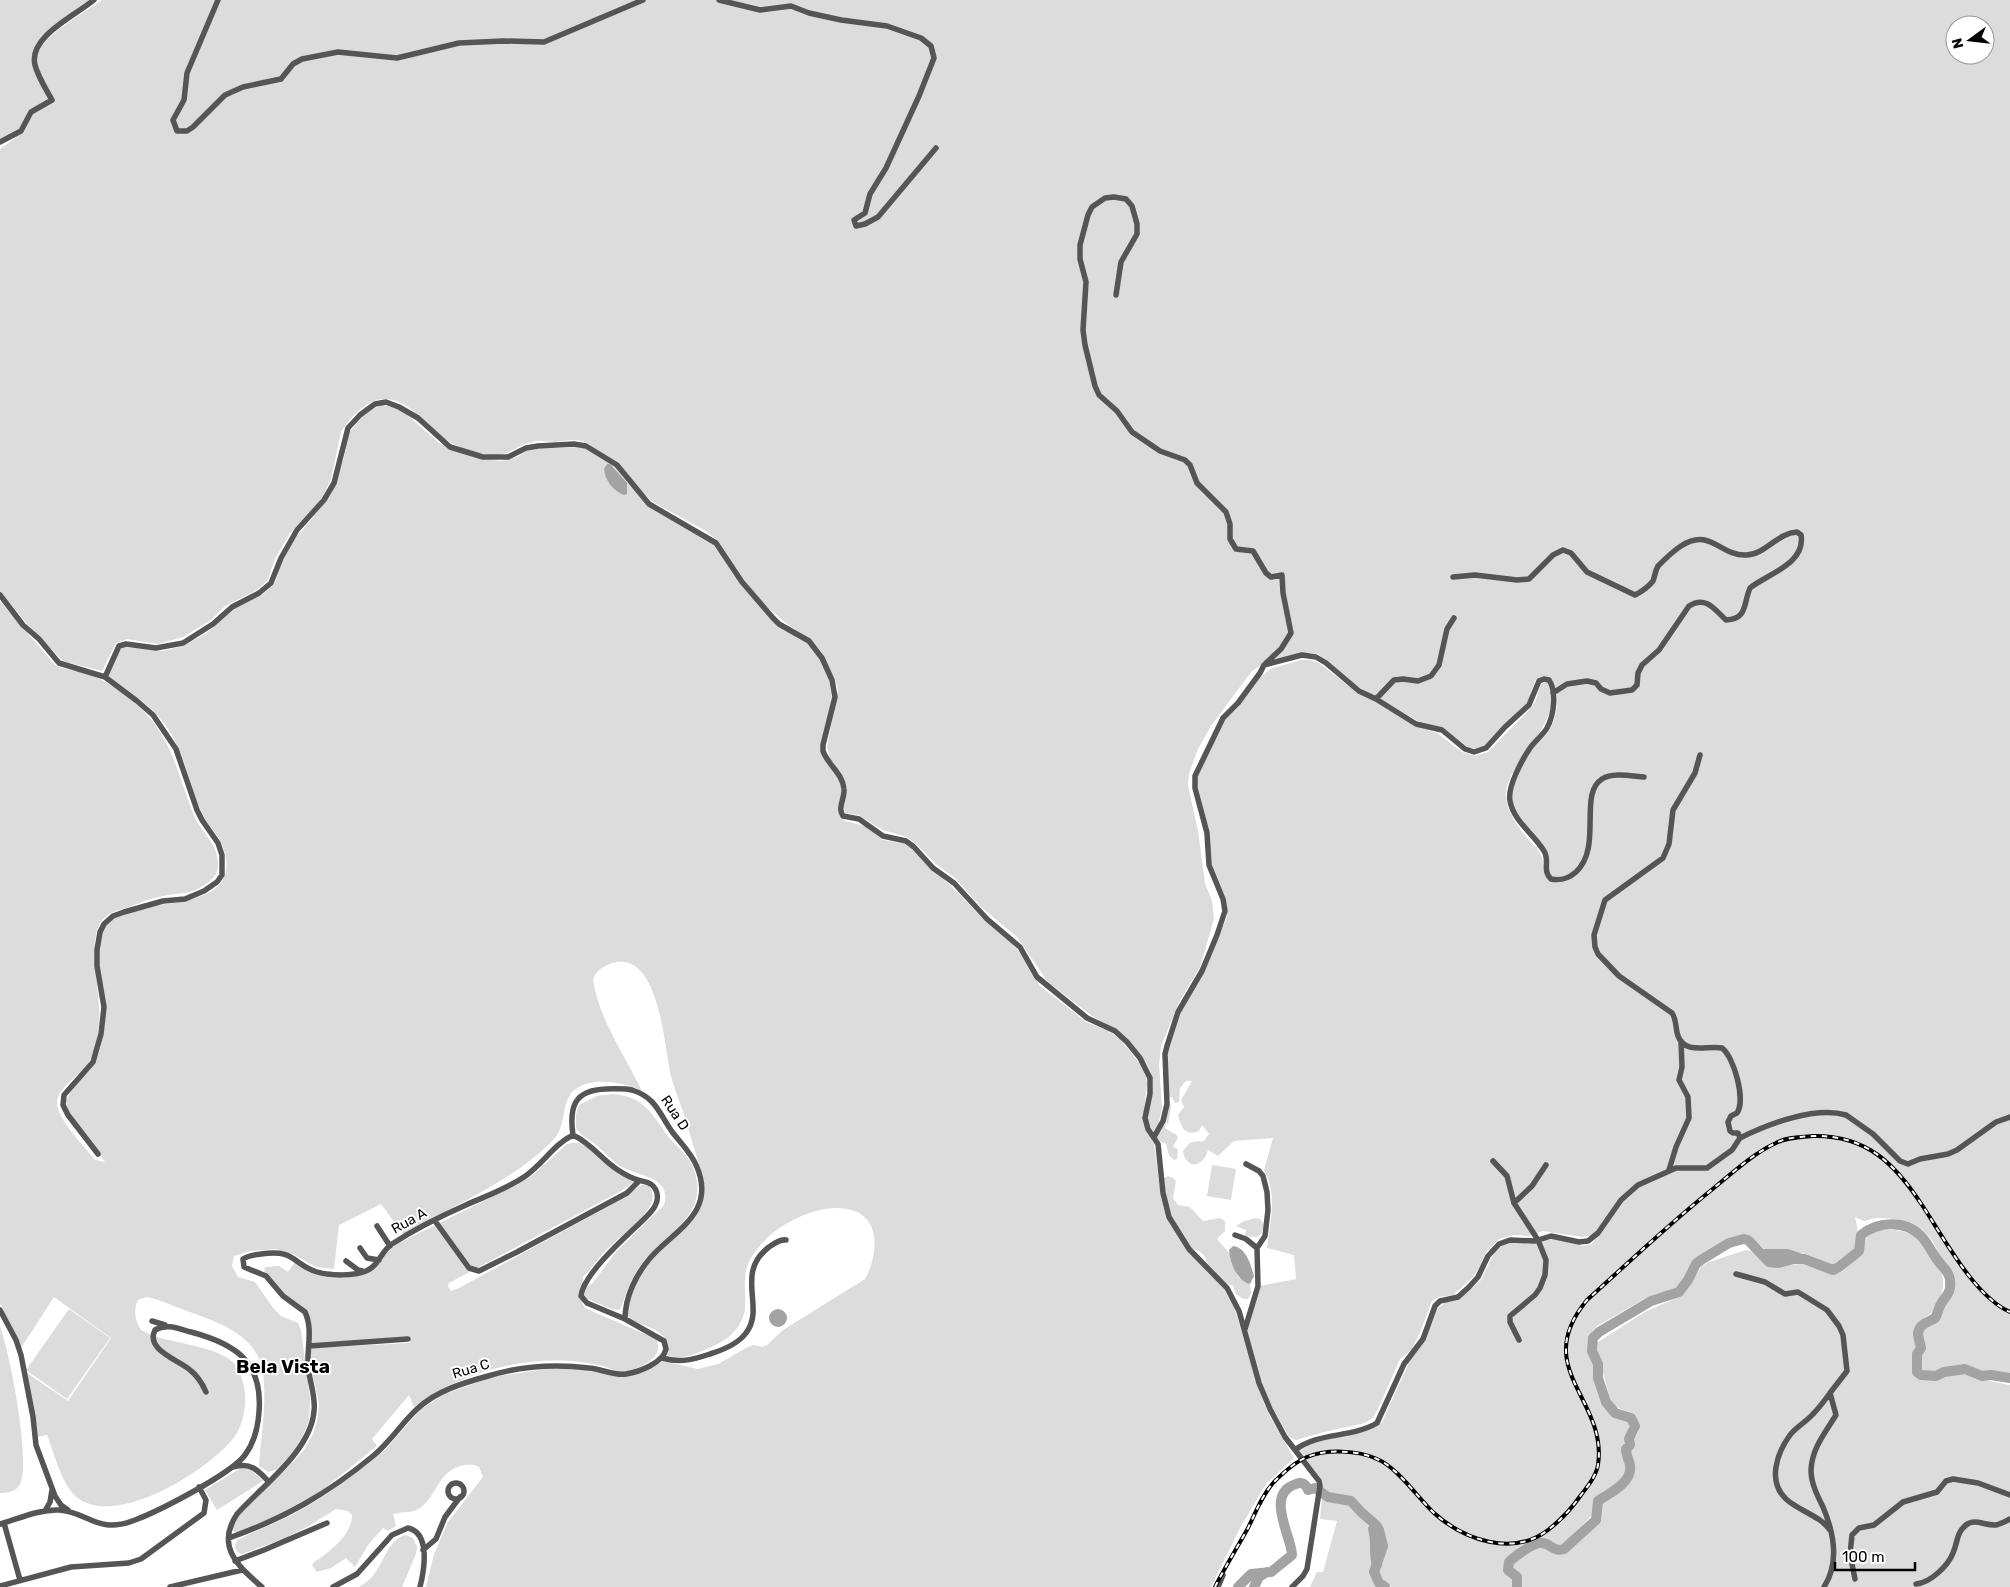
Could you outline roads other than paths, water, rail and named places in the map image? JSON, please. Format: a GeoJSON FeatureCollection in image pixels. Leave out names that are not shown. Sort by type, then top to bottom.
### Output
{"type":"FeatureCollection","features":[{"type":"Feature","properties":{"kind":"street"},"geometry":{"type":"LineString","coordinates":[[0,142],[21,131],[30,112],[52,100],[35,65],[34,57],[38,45],[50,32],[94,0]]}},
{"type":"Feature","properties":{"kind":"street"},"geometry":{"type":"LineString","coordinates":[[218,0],[187,73],[186,96],[173,120],[173,125],[177,131],[187,131],[193,127],[225,95],[244,87],[281,79],[294,64],[302,59],[338,52],[397,58],[459,43],[544,42],[643,0]]}},
{"type":"Feature","properties":{"kind":"street"},"geometry":{"type":"LineString","coordinates":[[719,0],[760,10],[791,6],[809,13],[841,20],[888,26],[921,38],[931,46],[934,58],[919,96],[886,168],[870,194],[864,212],[854,220],[856,226],[872,221],[885,210],[936,148]]}},
{"type":"Feature","properties":{"kind":"street"},"geometry":{"type":"LineString","coordinates":[[1116,295],[1121,262],[1137,234],[1137,224],[1132,206],[1126,199],[1114,197],[1105,198],[1089,211],[1080,246],[1080,259],[1086,282],[1083,330],[1085,346],[1096,386],[1100,395],[1117,411],[1132,432],[1152,446],[1184,460],[1190,466],[1197,483],[1226,512],[1230,524],[1229,536],[1233,545],[1240,550],[1253,551],[1266,573],[1271,577],[1282,575],[1283,593],[1291,633],[1281,649],[1264,665],[1260,674],[1238,703],[1223,718],[1196,771],[1194,782],[1204,818],[1209,865],[1223,899],[1225,910],[1202,971],[1178,1012],[1167,1046],[1165,1054],[1167,1104],[1163,1122],[1154,1137]]}},
{"type":"Feature","properties":{"kind":"street"},"geometry":{"type":"LineString","coordinates":[[105,677],[119,646],[126,644],[144,648],[166,648],[184,643],[213,624],[232,607],[259,593],[271,583],[281,558],[297,530],[324,500],[334,483],[348,428],[360,415],[375,404],[386,402],[399,407],[418,418],[450,447],[483,457],[508,458],[526,448],[574,444],[586,446],[618,466],[649,504],[716,543],[742,582],[773,618],[779,624],[809,641],[817,651],[835,688],[833,706],[823,745],[824,751],[843,784],[844,795],[840,808],[844,816],[864,821],[884,836],[906,841],[933,868],[954,883],[987,919],[1020,948],[1037,978],[1080,1010],[1087,1018],[1110,1028],[1127,1042],[1148,1072],[1150,1094],[1144,1118],[1159,1151],[1163,1193],[1170,1217],[1189,1249],[1227,1288],[1239,1311],[1263,1395],[1277,1423],[1317,1478],[1320,1486],[1307,1569],[1292,1587]]}},
{"type":"Feature","properties":{"kind":"street"},"geometry":{"type":"LineString","coordinates":[[1453,577],[1475,574],[1517,580],[1529,579],[1553,555],[1563,550],[1571,553],[1587,572],[1635,595],[1652,582],[1657,568],[1674,551],[1694,539],[1713,541],[1736,554],[1747,556],[1762,550],[1786,533],[1797,532],[1801,535],[1801,545],[1794,558],[1772,576],[1750,588],[1745,608],[1736,618],[1726,620],[1717,609],[1706,603],[1696,602],[1689,606],[1659,650],[1642,665],[1638,673],[1637,684],[1632,690],[1610,693],[1603,690],[1596,683],[1587,681],[1563,686],[1554,693]]}},
{"type":"Feature","properties":{"kind":"street"},"geometry":{"type":"LineString","coordinates":[[0,596],[23,625],[40,639],[59,663],[105,677],[153,715],[165,730],[182,763],[202,820],[221,849],[222,875],[217,882],[204,891],[185,899],[163,901],[113,916],[104,924],[100,932],[96,950],[104,1007],[98,1051],[93,1062],[68,1090],[63,1101],[64,1109],[98,1154]]}},
{"type":"Feature","properties":{"kind":"street"},"geometry":{"type":"LineString","coordinates":[[1376,699],[1394,680],[1418,681],[1431,676],[1441,659],[1447,629],[1454,618]]}},
{"type":"Feature","properties":{"kind":"street"},"geometry":{"type":"LineString","coordinates":[[1264,665],[1302,655],[1313,656],[1326,663],[1350,685],[1416,724],[1442,730],[1465,749],[1474,752],[1486,748],[1529,705],[1539,681],[1549,680],[1554,693],[1553,708],[1548,726],[1525,756],[1512,782],[1509,798],[1514,812],[1523,826],[1544,851],[1546,872],[1549,878],[1558,880],[1566,878],[1577,871],[1583,864],[1590,844],[1591,799],[1596,784],[1600,780],[1615,776],[1644,777]]}},
{"type":"Feature","properties":{"kind":"street"},"geometry":{"type":"LineString","coordinates":[[1669,1170],[1676,1147],[1689,1118],[1688,1097],[1679,1080],[1682,1067],[1681,1041],[1672,1013],[1619,976],[1598,954],[1594,935],[1605,900],[1663,858],[1669,844],[1673,810],[1694,773],[1700,755]]}},
{"type":"Feature","properties":{"kind":"street"},"geometry":{"type":"LineString","coordinates":[[1681,1041],[1702,1049],[1722,1048],[1729,1055],[1737,1079],[1740,1106],[1737,1113],[1729,1118],[1728,1122],[1730,1131],[1738,1133],[1740,1138]]}},
{"type":"Feature","properties":{"kind":"street","name":"Rua D"},"geometry":{"type":"LineString","coordinates":[[573,1135],[571,1123],[573,1107],[584,1094],[598,1089],[621,1088],[642,1093],[651,1099],[693,1158],[700,1176],[700,1193],[696,1210],[685,1227],[652,1256],[637,1276],[628,1298],[625,1319]]}},
{"type":"Feature","properties":{"kind":"street"},"geometry":{"type":"LineString","coordinates":[[1295,1450],[1313,1440],[1368,1427],[1377,1423],[1404,1364],[1422,1339],[1435,1306],[1440,1301],[1458,1297],[1469,1287],[1478,1277],[1488,1256],[1498,1244],[1510,1240],[1538,1240],[1550,1236],[1579,1242],[1588,1241],[1598,1233],[1613,1210],[1629,1192],[1669,1170],[1684,1168],[1704,1170],[1732,1150],[1740,1138],[1785,1119],[1813,1114],[1841,1114],[1873,1134],[1900,1161],[1908,1164],[1920,1159],[1948,1154],[1957,1150],[1996,1122],[2010,1118]]}},
{"type":"Feature","properties":{"kind":"street"},"geometry":{"type":"LineString","coordinates":[[573,1135],[592,1146],[605,1160],[616,1168],[640,1181],[646,1182],[655,1189],[658,1199],[656,1204],[598,1266],[582,1292],[582,1296],[587,1303],[625,1319],[664,1341],[666,1349],[662,1358],[675,1362],[686,1362],[726,1348],[747,1332],[752,1314],[751,1279],[755,1264],[764,1251],[780,1240],[786,1240]]}},
{"type":"Feature","properties":{"kind":"street","name":"Rua A"},"geometry":{"type":"LineString","coordinates":[[364,1272],[372,1268],[390,1246],[525,1176],[558,1143],[573,1135]]}},
{"type":"Feature","properties":{"kind":"street"},"geometry":{"type":"LineString","coordinates":[[1494,1161],[1507,1176],[1514,1203],[1544,1252],[1546,1268],[1540,1288],[1535,1296],[1516,1309],[1510,1316],[1510,1322],[1519,1340]]}},
{"type":"Feature","properties":{"kind":"street"},"geometry":{"type":"LineString","coordinates":[[1245,1334],[1245,1324],[1258,1286],[1257,1248],[1264,1238],[1266,1230],[1267,1192],[1265,1182],[1259,1171],[1246,1164]]}},
{"type":"Feature","properties":{"kind":"street"},"geometry":{"type":"LineString","coordinates":[[1514,1203],[1532,1186],[1546,1165]]}},
{"type":"Feature","properties":{"kind":"street"},"geometry":{"type":"LineString","coordinates":[[435,1221],[469,1268],[479,1271],[627,1192],[640,1181]]}},
{"type":"Feature","properties":{"kind":"street"},"geometry":{"type":"LineString","coordinates":[[377,1226],[390,1246]]}},
{"type":"Feature","properties":{"kind":"street"},"geometry":{"type":"LineString","coordinates":[[1235,1235],[1246,1239],[1257,1248]]}},
{"type":"Feature","properties":{"kind":"street"},"geometry":{"type":"LineString","coordinates":[[360,1248],[367,1258],[379,1260]]}},
{"type":"Feature","properties":{"kind":"street"},"geometry":{"type":"LineString","coordinates":[[262,1587],[234,1561],[229,1538],[232,1521],[299,1448],[312,1423],[314,1411],[308,1364],[308,1320],[305,1312],[283,1296],[266,1276],[244,1267],[242,1261],[248,1256],[282,1253],[317,1272],[334,1274],[364,1272]]}},
{"type":"Feature","properties":{"kind":"street"},"geometry":{"type":"LineString","coordinates":[[346,1261],[364,1272]]}},
{"type":"Feature","properties":{"kind":"street"},"geometry":{"type":"LineString","coordinates":[[1736,1274],[1765,1282],[1785,1294],[1798,1292],[1819,1304],[1833,1318],[1843,1335],[1848,1368],[1846,1376],[1814,1413],[1791,1434],[1776,1461],[1775,1472],[1781,1494],[1822,1522],[1833,1535]]}},
{"type":"Feature","properties":{"kind":"street"},"geometry":{"type":"LineString","coordinates":[[0,1310],[16,1340],[21,1355],[33,1417],[35,1439],[51,1485],[59,1502],[74,1514]]}},
{"type":"Feature","properties":{"kind":"street"},"geometry":{"type":"LineString","coordinates":[[20,1580],[2,1524],[43,1512],[59,1510],[98,1524],[117,1525],[126,1523],[144,1516],[199,1487],[234,1466],[245,1455],[256,1431],[260,1404],[256,1374],[243,1357],[227,1347],[202,1335],[152,1321]]}},
{"type":"Feature","properties":{"kind":"street"},"geometry":{"type":"LineString","coordinates":[[167,1326],[155,1330],[153,1337],[155,1345],[190,1369],[206,1392]]}},
{"type":"Feature","properties":{"kind":"street"},"geometry":{"type":"LineString","coordinates":[[309,1346],[408,1339]]}},
{"type":"Feature","properties":{"kind":"street","name":"Rua C"},"geometry":{"type":"LineString","coordinates":[[229,1538],[291,1512],[323,1494],[384,1446],[428,1399],[448,1389],[490,1375],[542,1366],[589,1368],[628,1374],[649,1366],[662,1358]]}},
{"type":"Feature","properties":{"kind":"street"},"geometry":{"type":"LineString","coordinates":[[1824,1587],[1832,1569],[1833,1535],[1814,1488],[1811,1468],[1821,1436],[1836,1415],[1830,1393]]}},
{"type":"Feature","properties":{"kind":"street"},"geometry":{"type":"LineString","coordinates":[[224,1472],[238,1466],[249,1466],[259,1471],[268,1481]]}},
{"type":"Feature","properties":{"kind":"street"},"geometry":{"type":"LineString","coordinates":[[1855,1579],[1850,1554],[1852,1536],[1859,1528],[1877,1523],[1903,1502],[1937,1492],[1946,1481],[1953,1479],[1978,1483],[2010,1495]]}},
{"type":"Feature","properties":{"kind":"street"},"geometry":{"type":"LineString","coordinates":[[43,1512],[48,1508],[50,1502],[51,1485]]}},
{"type":"Feature","properties":{"kind":"street"},"geometry":{"type":"LineString","coordinates":[[0,1586],[71,1567],[129,1562],[141,1559],[204,1513],[206,1500],[199,1487]]}},
{"type":"Feature","properties":{"kind":"street"},"geometry":{"type":"LineString","coordinates":[[423,1550],[436,1539],[445,1517],[460,1497]]}},
{"type":"Feature","properties":{"kind":"street"},"geometry":{"type":"LineString","coordinates":[[1916,1584],[1929,1579],[1949,1560],[1953,1553],[1957,1535],[1967,1524],[1975,1522],[1996,1525],[2010,1519]]}},
{"type":"Feature","properties":{"kind":"street"},"geometry":{"type":"LineString","coordinates":[[234,1561],[327,1523]]}},
{"type":"Feature","properties":{"kind":"street"},"geometry":{"type":"LineString","coordinates":[[333,1587],[357,1574],[389,1537],[400,1530],[408,1528],[415,1531],[420,1538],[423,1550],[423,1569],[420,1587]]}},
{"type":"Feature","properties":{"kind":"street"},"geometry":{"type":"LineString","coordinates":[[170,1587],[242,1570]]}},
{"type":"Feature","properties":{"kind":"street"},"geometry":{"type":"LineString","coordinates":[[1218,1587],[1223,1575]]}},
{"type":"Feature","properties":{"kind":"waterway"},"geometry":{"type":"LineString","coordinates":[[1517,1587],[1517,1577],[1508,1570],[1509,1562],[1525,1550],[1539,1543],[1558,1550],[1564,1549],[1596,1520],[1598,1501],[1619,1487],[1628,1477],[1630,1471],[1626,1449],[1630,1445],[1629,1439],[1635,1426],[1631,1418],[1615,1413],[1606,1402],[1598,1378],[1598,1364],[1592,1351],[1593,1338],[1599,1332],[1651,1301],[1679,1292],[1696,1264],[1729,1243],[1744,1239],[1748,1240],[1769,1262],[1778,1263],[1794,1259],[1804,1259],[1833,1270],[1859,1251],[1861,1235],[1868,1230],[1891,1224],[1907,1227],[1923,1238],[1950,1278],[1949,1292],[1940,1306],[1937,1315],[1919,1330],[1918,1335],[1921,1348],[1917,1354],[1917,1372],[1921,1375],[1936,1376],[1944,1372],[1965,1369],[1982,1376],[1991,1375],[2010,1378]]}},
{"type":"Feature","properties":{"kind":"waterway"},"geometry":{"type":"LineString","coordinates":[[1763,1254],[1787,1254],[1799,1258]]}},
{"type":"Feature","properties":{"kind":"waterway"},"geometry":{"type":"LineString","coordinates":[[1238,1587],[1251,1574],[1271,1572],[1292,1555],[1282,1516],[1282,1497],[1287,1489],[1301,1483],[1308,1490],[1315,1488],[1328,1497],[1351,1501],[1376,1525],[1383,1546],[1374,1572],[1379,1583],[1385,1587]]}},
{"type":"Feature","properties":{"kind":"waterway"},"geometry":{"type":"LineString","coordinates":[[1373,1529],[1377,1565]]}},
{"type":"Feature","properties":{"kind":"waterway"},"geometry":{"type":"LineString","coordinates":[[1254,1587],[1259,1577],[1267,1572]]}},
{"type":"Feature","properties":{"kind":"railway"},"geometry":{"type":"LineString","coordinates":[[1215,1587],[1270,1487],[1289,1468],[1315,1454],[1352,1452],[1369,1456],[1385,1463],[1446,1523],[1460,1531],[1489,1542],[1504,1544],[1520,1543],[1548,1530],[1578,1500],[1591,1481],[1598,1465],[1598,1442],[1592,1421],[1568,1365],[1566,1346],[1572,1324],[1587,1300],[1663,1231],[1741,1165],[1780,1141],[1789,1138],[1813,1136],[1832,1137],[1849,1141],[1878,1155],[1890,1165],[1912,1190],[1972,1280],[1997,1304],[2010,1312]]}},
{"type":"Feature","properties":{"kind":"district","name":"Bela Vista"},"geometry":{"type":"Point","coordinates":[283,1366]}}]}
